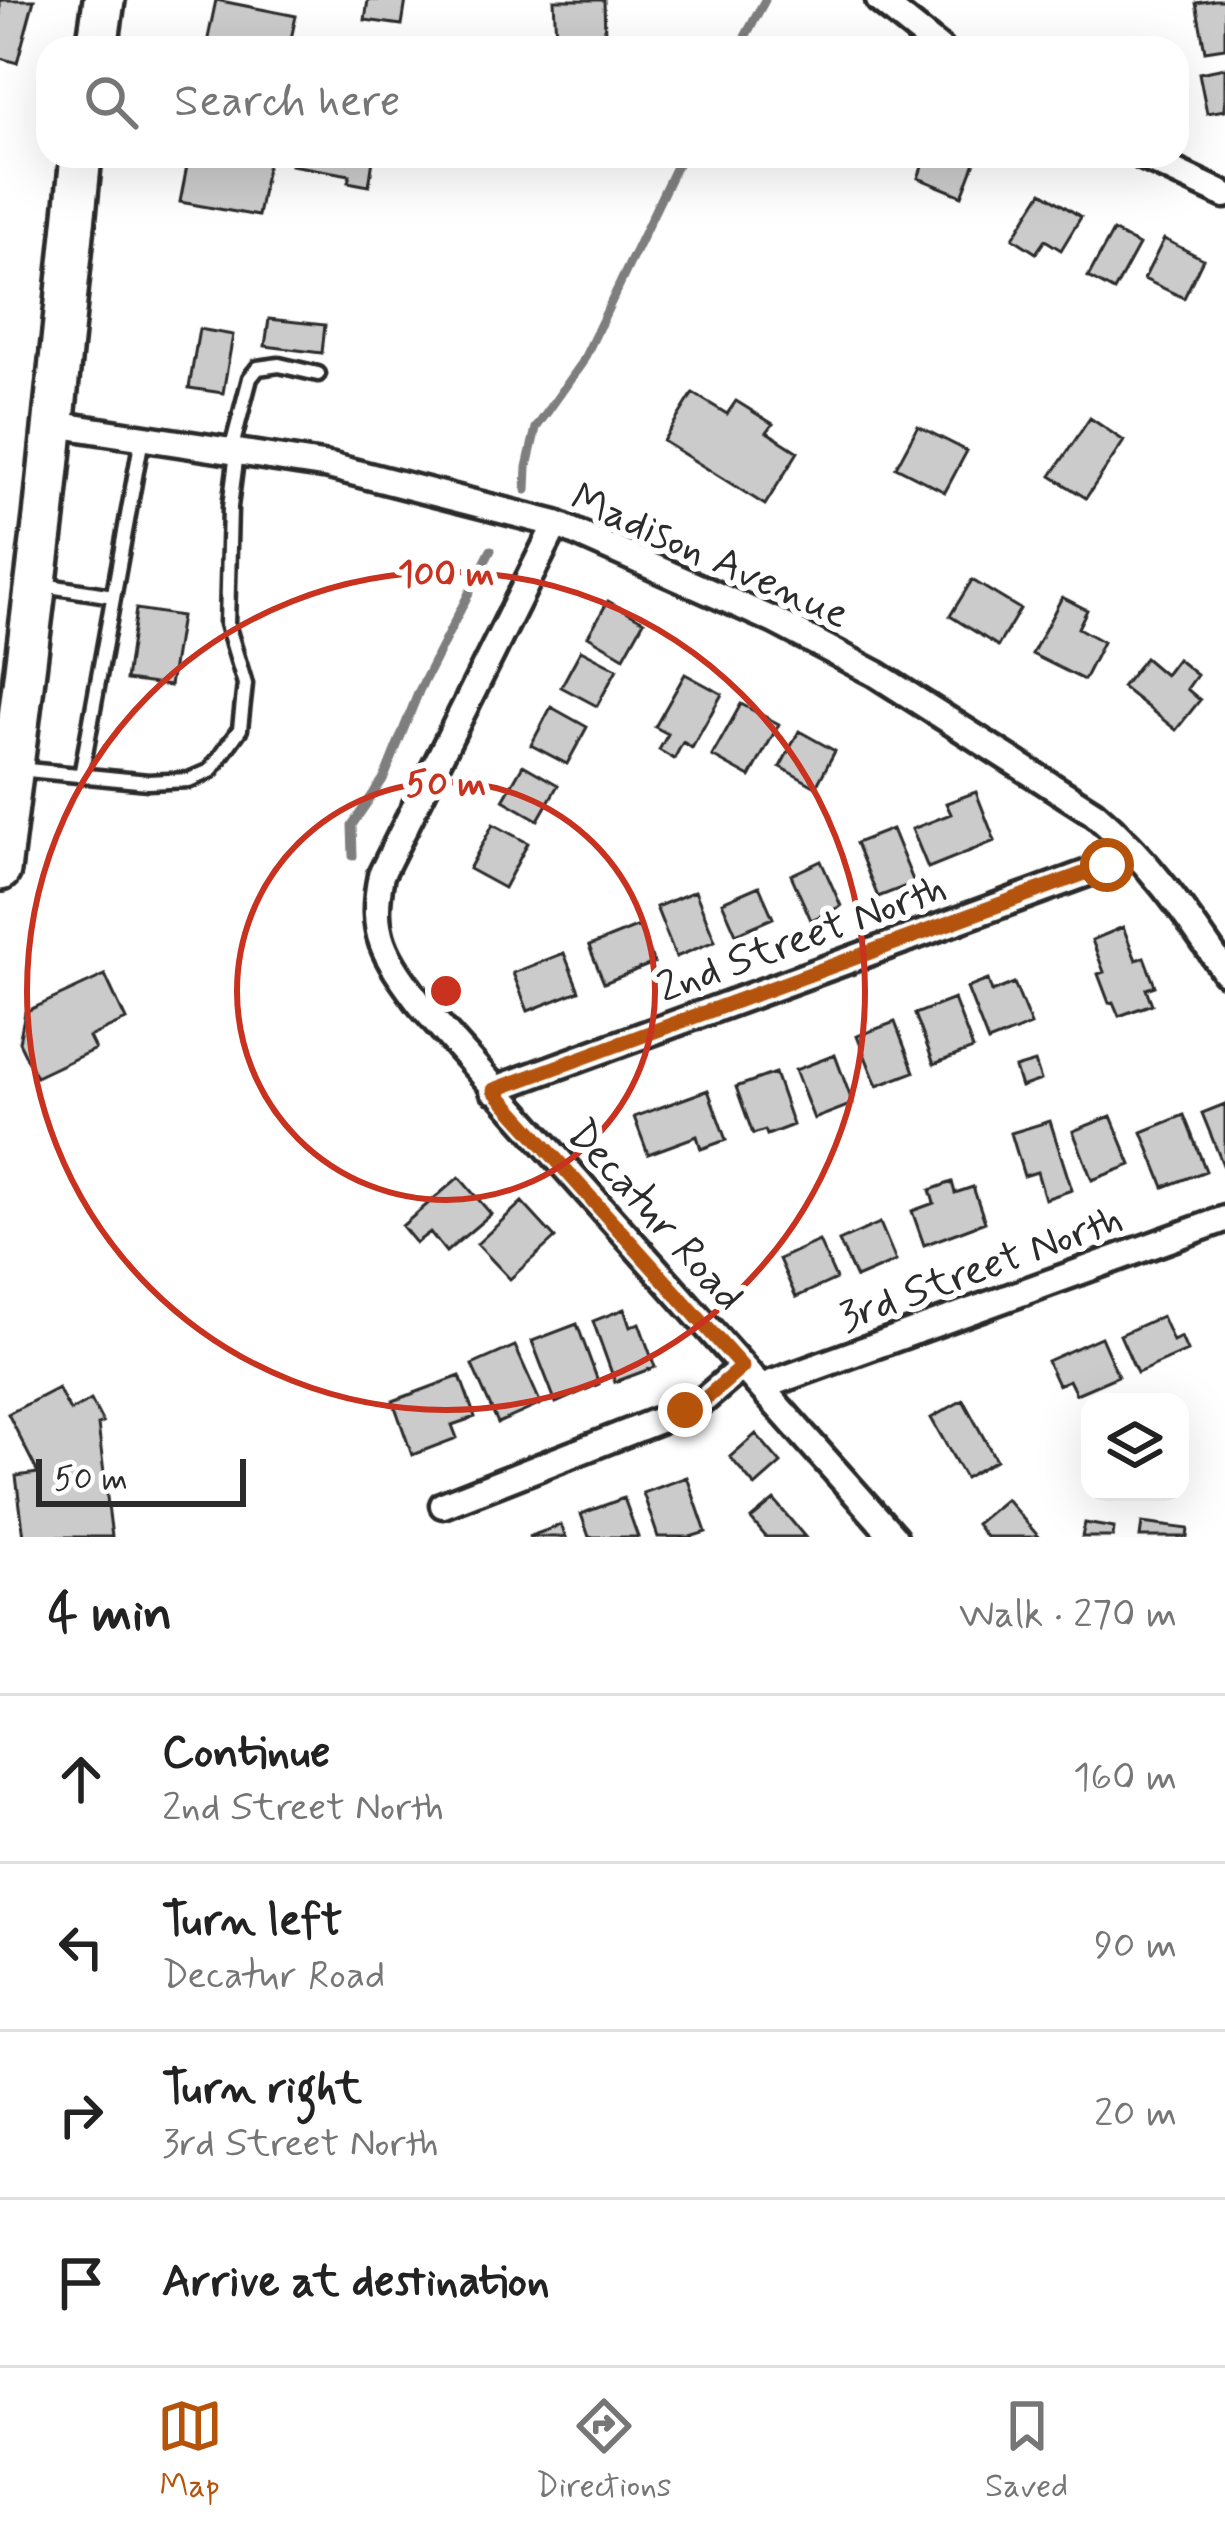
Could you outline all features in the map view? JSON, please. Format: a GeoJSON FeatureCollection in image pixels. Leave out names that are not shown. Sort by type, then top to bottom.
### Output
{"type":"FeatureCollection","features":[{"type":"Feature","properties":{"kind":"main road"},"geometry":{"type":"LineString","coordinates":[[99,36],[104,0]]}},
{"type":"Feature","properties":{"kind":"main road"},"geometry":{"type":"LineString","coordinates":[[1,854],[80,168]]}},
{"type":"Feature","properties":{"kind":"street"},"geometry":{"type":"LineString","coordinates":[[879,0],[924,36]]}},
{"type":"Feature","properties":{"kind":"street"},"geometry":{"type":"LineString","coordinates":[[1168,168],[1225,195]]}},
{"type":"Feature","properties":{"kind":"street","name":"Madison Avenue"},"geometry":{"type":"LineString","coordinates":[[53,424],[349,470],[556,524],[754,611],[876,674],[1094,813],[1118,833],[1185,913],[1225,972]]}},
{"type":"Feature","properties":{"kind":"street","name":"Decatur Road"},"geometry":{"type":"LineString","coordinates":[[556,524],[381,874],[376,932],[419,1004],[894,1537]]}},
{"type":"Feature","properties":{"kind":"street","name":"2nd Street North"},"geometry":{"type":"LineString","coordinates":[[494,1090],[1136,855]]}},
{"type":"Feature","properties":{"kind":"street","name":"3rd Street North"},"geometry":{"type":"LineString","coordinates":[[761,1387],[1225,1219]]}},
{"type":"Feature","properties":{"kind":"street"},"geometry":{"type":"LineString","coordinates":[[443,1505],[685,1410],[742,1367]]}},
{"type":"Feature","properties":{"kind":"lane"},"geometry":{"type":"LineString","coordinates":[[9,753],[80,776],[148,782],[188,780],[210,771],[240,729],[245,684],[227,624],[234,451],[250,378],[258,368],[279,365],[318,374]]}},
{"type":"Feature","properties":{"kind":"lane"},"geometry":{"type":"LineString","coordinates":[[80,776],[142,438]]}},
{"type":"Feature","properties":{"kind":"lane"},"geometry":{"type":"LineString","coordinates":[[35,584],[113,596]]}},
{"type":"Feature","properties":{"kind":"building"},"geometry":{"type":"Polygon","coordinates":[[[0,0],[34,0],[17,63],[0,58],[0,0]]]}},
{"type":"Feature","properties":{"kind":"building"},"geometry":{"type":"Polygon","coordinates":[[[216,0],[296,16],[292,36],[208,36],[216,0]]]}},
{"type":"Feature","properties":{"kind":"building"},"geometry":{"type":"Polygon","coordinates":[[[368,0],[406,0],[402,25],[365,20],[368,0]]]}},
{"type":"Feature","properties":{"kind":"building"},"geometry":{"type":"Polygon","coordinates":[[[554,0],[604,0],[605,35],[556,36],[554,0]]]}},
{"type":"Feature","properties":{"kind":"building"},"geometry":{"type":"Polygon","coordinates":[[[1225,0],[1225,48],[1205,51],[1196,3],[1225,0]]]}},
{"type":"Feature","properties":{"kind":"building"},"geometry":{"type":"Polygon","coordinates":[[[1225,68],[1225,110],[1207,113],[1199,73],[1225,68]]]}},
{"type":"Feature","properties":{"kind":"building"},"geometry":{"type":"Polygon","coordinates":[[[187,168],[267,168],[258,216],[180,202],[187,168]]]}},
{"type":"Feature","properties":{"kind":"building"},"geometry":{"type":"Polygon","coordinates":[[[309,168],[372,168],[369,186],[348,182],[350,175],[309,168]]]}},
{"type":"Feature","properties":{"kind":"building"},"geometry":{"type":"Polygon","coordinates":[[[922,168],[973,168],[962,196],[918,178],[922,168]]]}},
{"type":"Feature","properties":{"kind":"building"},"geometry":{"type":"Polygon","coordinates":[[[1042,192],[1081,217],[1061,250],[1045,240],[1036,253],[1013,238],[1042,192]]]}},
{"type":"Feature","properties":{"kind":"building"},"geometry":{"type":"Polygon","coordinates":[[[1113,231],[1139,245],[1114,291],[1088,277],[1113,231]]]}},
{"type":"Feature","properties":{"kind":"building"},"geometry":{"type":"Polygon","coordinates":[[[1164,239],[1203,259],[1184,298],[1144,279],[1164,239]]]}},
{"type":"Feature","properties":{"kind":"building"},"geometry":{"type":"Polygon","coordinates":[[[269,319],[325,325],[322,353],[265,346],[269,319]]]}},
{"type":"Feature","properties":{"kind":"building"},"geometry":{"type":"Polygon","coordinates":[[[199,329],[233,335],[223,393],[189,388],[199,329]]]}},
{"type":"Feature","properties":{"kind":"building"},"geometry":{"type":"Polygon","coordinates":[[[693,393],[727,414],[736,401],[773,424],[767,432],[798,452],[765,505],[663,441],[693,393]]]}},
{"type":"Feature","properties":{"kind":"building"},"geometry":{"type":"Polygon","coordinates":[[[1090,418],[1124,441],[1086,498],[1051,476],[1090,418]]]}},
{"type":"Feature","properties":{"kind":"building"},"geometry":{"type":"Polygon","coordinates":[[[918,426],[967,451],[945,492],[896,467],[918,426]]]}},
{"type":"Feature","properties":{"kind":"building"},"geometry":{"type":"Polygon","coordinates":[[[972,580],[1020,609],[998,646],[950,616],[972,580]]]}},
{"type":"Feature","properties":{"kind":"building"},"geometry":{"type":"Polygon","coordinates":[[[1062,597],[1087,610],[1078,628],[1103,642],[1084,680],[1032,654],[1062,597]]]}},
{"type":"Feature","properties":{"kind":"building"},"geometry":{"type":"Polygon","coordinates":[[[608,601],[644,621],[624,657],[588,636],[608,601]]]}},
{"type":"Feature","properties":{"kind":"building"},"geometry":{"type":"Polygon","coordinates":[[[136,609],[181,616],[170,686],[126,680],[136,609]]]}},
{"type":"Feature","properties":{"kind":"building"},"geometry":{"type":"Polygon","coordinates":[[[581,650],[617,669],[597,706],[561,687],[581,650]]]}},
{"type":"Feature","properties":{"kind":"building"},"geometry":{"type":"Polygon","coordinates":[[[1145,658],[1165,675],[1177,659],[1197,675],[1187,689],[1200,700],[1176,730],[1122,687],[1145,658]]]}},
{"type":"Feature","properties":{"kind":"building"},"geometry":{"type":"Polygon","coordinates":[[[685,674],[722,694],[692,748],[683,742],[674,759],[659,750],[668,734],[655,727],[685,674]]]}},
{"type":"Feature","properties":{"kind":"building"},"geometry":{"type":"Polygon","coordinates":[[[741,704],[779,724],[750,777],[712,756],[741,704]]]}},
{"type":"Feature","properties":{"kind":"building"},"geometry":{"type":"Polygon","coordinates":[[[551,707],[587,727],[567,764],[531,745],[551,707]]]}},
{"type":"Feature","properties":{"kind":"building"},"geometry":{"type":"Polygon","coordinates":[[[799,731],[835,751],[816,787],[780,767],[799,731]]]}},
{"type":"Feature","properties":{"kind":"building"},"geometry":{"type":"Polygon","coordinates":[[[523,765],[558,785],[538,820],[503,800],[523,765]]]}},
{"type":"Feature","properties":{"kind":"building"},"geometry":{"type":"Polygon","coordinates":[[[976,792],[995,841],[928,868],[912,829],[951,814],[946,803],[976,792]]]}},
{"type":"Feature","properties":{"kind":"building"},"geometry":{"type":"Polygon","coordinates":[[[493,824],[528,843],[504,888],[469,869],[493,824]]]}},
{"type":"Feature","properties":{"kind":"building"},"geometry":{"type":"Polygon","coordinates":[[[892,829],[914,883],[878,897],[856,843],[892,829]]]}},
{"type":"Feature","properties":{"kind":"building"},"geometry":{"type":"Polygon","coordinates":[[[821,861],[841,906],[811,920],[791,875],[821,861]]]}},
{"type":"Feature","properties":{"kind":"building"},"geometry":{"type":"Polygon","coordinates":[[[759,886],[773,918],[736,934],[722,902],[759,886]]]}},
{"type":"Feature","properties":{"kind":"building"},"geometry":{"type":"Polygon","coordinates":[[[695,891],[715,941],[676,957],[656,907],[695,891]]]}},
{"type":"Feature","properties":{"kind":"building"},"geometry":{"type":"Polygon","coordinates":[[[639,926],[654,963],[604,983],[589,946],[639,926]]]}},
{"type":"Feature","properties":{"kind":"building"},"geometry":{"type":"Polygon","coordinates":[[[1123,927],[1136,960],[1144,957],[1155,986],[1146,989],[1152,1004],[1119,1016],[1098,974],[1104,972],[1092,940],[1123,927]]]}},
{"type":"Feature","properties":{"kind":"building"},"geometry":{"type":"Polygon","coordinates":[[[564,953],[579,991],[528,1011],[513,973],[564,953]]]}},
{"type":"Feature","properties":{"kind":"building"},"geometry":{"type":"Polygon","coordinates":[[[105,975],[126,1020],[89,1037],[95,1049],[36,1077],[19,1042],[25,1012],[105,975]]]}},
{"type":"Feature","properties":{"kind":"building"},"geometry":{"type":"Polygon","coordinates":[[[988,980],[992,992],[1014,983],[1031,1025],[988,1042],[967,988],[988,980]]]}},
{"type":"Feature","properties":{"kind":"building"},"geometry":{"type":"Polygon","coordinates":[[[954,999],[973,1049],[934,1064],[915,1014],[954,999]]]}},
{"type":"Feature","properties":{"kind":"building"},"geometry":{"type":"Polygon","coordinates":[[[895,1022],[914,1072],[877,1086],[857,1036],[895,1022]]]}},
{"type":"Feature","properties":{"kind":"building"},"geometry":{"type":"Polygon","coordinates":[[[835,1055],[853,1104],[814,1119],[795,1070],[835,1055]]]}},
{"type":"Feature","properties":{"kind":"building"},"geometry":{"type":"Polygon","coordinates":[[[1035,1062],[1041,1080],[1021,1087],[1015,1068],[1035,1062]]]}},
{"type":"Feature","properties":{"kind":"building"},"geometry":{"type":"Polygon","coordinates":[[[775,1073],[793,1125],[767,1135],[765,1130],[753,1134],[736,1087],[775,1073]]]}},
{"type":"Feature","properties":{"kind":"building"},"geometry":{"type":"Polygon","coordinates":[[[708,1090],[726,1140],[701,1149],[697,1136],[648,1154],[634,1117],[708,1090]]]}},
{"type":"Feature","properties":{"kind":"building"},"geometry":{"type":"Polygon","coordinates":[[[1225,1104],[1225,1164],[1223,1165],[1202,1113],[1225,1104]]]}},
{"type":"Feature","properties":{"kind":"building"},"geometry":{"type":"Polygon","coordinates":[[[1184,1115],[1206,1171],[1164,1187],[1142,1132],[1184,1115]]]}},
{"type":"Feature","properties":{"kind":"building"},"geometry":{"type":"Polygon","coordinates":[[[1111,1116],[1131,1165],[1092,1180],[1073,1131],[1111,1116]]]}},
{"type":"Feature","properties":{"kind":"building"},"geometry":{"type":"Polygon","coordinates":[[[1050,1121],[1072,1190],[1045,1199],[1037,1172],[1024,1176],[1011,1133],[1050,1121]]]}},
{"type":"Feature","properties":{"kind":"building"},"geometry":{"type":"Polygon","coordinates":[[[459,1177],[491,1214],[446,1252],[430,1232],[416,1243],[402,1226],[459,1177]]]}},
{"type":"Feature","properties":{"kind":"building"},"geometry":{"type":"Polygon","coordinates":[[[952,1182],[955,1193],[973,1187],[985,1222],[924,1245],[912,1211],[934,1203],[930,1190],[952,1182]]]}},
{"type":"Feature","properties":{"kind":"building"},"geometry":{"type":"Polygon","coordinates":[[[522,1202],[555,1238],[510,1279],[477,1244],[522,1202]]]}},
{"type":"Feature","properties":{"kind":"building"},"geometry":{"type":"Polygon","coordinates":[[[880,1223],[896,1261],[856,1278],[839,1241],[880,1223]]]}},
{"type":"Feature","properties":{"kind":"building"},"geometry":{"type":"Polygon","coordinates":[[[819,1241],[836,1279],[796,1297],[779,1259],[819,1241]]]}},
{"type":"Feature","properties":{"kind":"building"},"geometry":{"type":"Polygon","coordinates":[[[624,1309],[630,1327],[639,1323],[655,1367],[615,1382],[593,1321],[624,1309]]]}},
{"type":"Feature","properties":{"kind":"building"},"geometry":{"type":"Polygon","coordinates":[[[1162,1316],[1173,1341],[1181,1337],[1187,1351],[1137,1373],[1120,1335],[1162,1316]]]}},
{"type":"Feature","properties":{"kind":"building"},"geometry":{"type":"Polygon","coordinates":[[[577,1324],[599,1384],[556,1403],[532,1341],[577,1324]]]}},
{"type":"Feature","properties":{"kind":"building"},"geometry":{"type":"Polygon","coordinates":[[[1101,1337],[1118,1376],[1076,1394],[1069,1380],[1058,1385],[1047,1361],[1101,1337]]]}},
{"type":"Feature","properties":{"kind":"building"},"geometry":{"type":"Polygon","coordinates":[[[515,1346],[541,1404],[498,1423],[472,1365],[515,1346]]]}},
{"type":"Feature","properties":{"kind":"building"},"geometry":{"type":"Polygon","coordinates":[[[460,1376],[475,1417],[452,1425],[457,1438],[412,1455],[393,1401],[460,1376]]]}},
{"type":"Feature","properties":{"kind":"building"},"geometry":{"type":"Polygon","coordinates":[[[58,1388],[70,1411],[91,1400],[103,1423],[98,1425],[112,1537],[24,1537],[16,1476],[38,1473],[8,1414],[58,1388]]]}},
{"type":"Feature","properties":{"kind":"building"},"geometry":{"type":"Polygon","coordinates":[[[963,1400],[996,1460],[965,1478],[931,1418],[963,1400]]]}},
{"type":"Feature","properties":{"kind":"building"},"geometry":{"type":"Polygon","coordinates":[[[756,1434],[781,1463],[755,1486],[730,1457],[756,1434]]]}},
{"type":"Feature","properties":{"kind":"building"},"geometry":{"type":"Polygon","coordinates":[[[687,1477],[706,1532],[658,1537],[643,1493],[687,1477]]]}},
{"type":"Feature","properties":{"kind":"building"},"geometry":{"type":"Polygon","coordinates":[[[624,1498],[638,1537],[589,1537],[581,1514],[624,1498]]]}},
{"type":"Feature","properties":{"kind":"building"},"geometry":{"type":"Polygon","coordinates":[[[1006,1499],[1039,1537],[986,1537],[976,1524],[1006,1499]]]}},
{"type":"Feature","properties":{"kind":"building"},"geometry":{"type":"Polygon","coordinates":[[[774,1500],[805,1537],[766,1537],[751,1519],[774,1500]]]}},
{"type":"Feature","properties":{"kind":"building"},"geometry":{"type":"Polygon","coordinates":[[[1085,1523],[1114,1528],[1113,1537],[1082,1537],[1085,1523]]]}},
{"type":"Feature","properties":{"kind":"building"},"geometry":{"type":"Polygon","coordinates":[[[1142,1523],[1188,1529],[1187,1537],[1140,1537],[1142,1523]]]}},
{"type":"Feature","properties":{"kind":"building"},"geometry":{"type":"Polygon","coordinates":[[[561,1525],[566,1537],[528,1537],[561,1525]]]}},
{"type":"Feature","properties":{"kind":"waterway"},"geometry":{"type":"LineString","coordinates":[[746,36],[765,0]]}},
{"type":"Feature","properties":{"kind":"waterway"},"geometry":{"type":"LineString","coordinates":[[526,490],[536,428],[582,363],[675,168]]}},
{"type":"Feature","properties":{"kind":"waterway"},"geometry":{"type":"LineString","coordinates":[[353,856],[352,825],[384,778],[419,691],[491,550]]}},
{"type":"Feature","properties":{"kind":"route"},"geometry":{"type":"LineString","coordinates":[[685,1410],[742,1367],[494,1090],[1107,865]]}}]}
